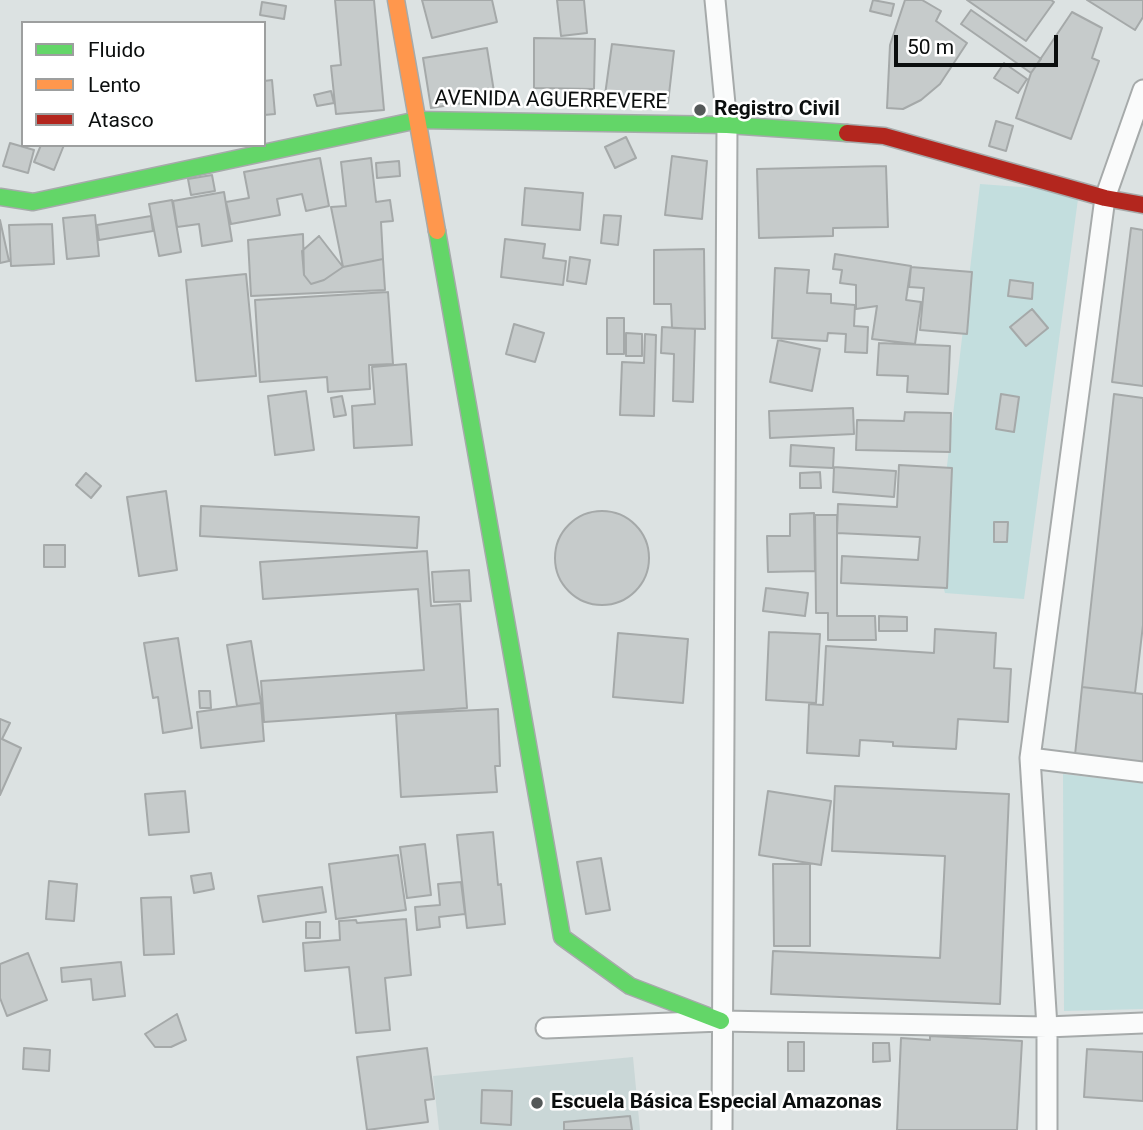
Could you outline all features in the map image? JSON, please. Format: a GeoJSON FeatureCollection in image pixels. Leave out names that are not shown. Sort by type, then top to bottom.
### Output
{"type":"FeatureCollection","features":[{"type":"Feature","properties":{"kind":"street"},"geometry":{"type":"LineString","coordinates":[[396,0],[562,937],[630,986],[721,1021]]}},
{"type":"Feature","properties":{"kind":"street"},"geometry":{"type":"LineString","coordinates":[[715,0],[727,125],[722,1130]]}},
{"type":"Feature","properties":{"kind":"street"},"geometry":{"type":"LineString","coordinates":[[1047,1130],[1047,1027],[1030,758],[1105,198],[1143,90]]}},
{"type":"Feature","properties":{"kind":"street","name":"AVENIDA AGUERREVERE"},"geometry":{"type":"LineString","coordinates":[[0,197],[33,202],[418,120],[727,125],[884,136],[1105,198],[1143,205]]}},
{"type":"Feature","properties":{"kind":"street"},"geometry":{"type":"LineString","coordinates":[[1030,758],[1143,772]]}},
{"type":"Feature","properties":{"kind":"street"},"geometry":{"type":"LineString","coordinates":[[546,1028],[721,1021],[1047,1027],[1143,1023]]}},
{"type":"Feature","properties":{"kind":"shaded area"},"geometry":{"type":"Polygon","coordinates":[[[980,184],[1034,188],[1078,199],[1024,599],[945,593],[936,560],[980,184]]]}},
{"type":"Feature","properties":{"kind":"shaded area"},"geometry":{"type":"Polygon","coordinates":[[[1063,774],[1143,783],[1143,1009],[1064,1011],[1063,774]]]}},
{"type":"Feature","properties":{"kind":"shaded area","name":"Escuela Básica Especial Amazonas"},"geometry":{"type":"Polygon","coordinates":[[[633,1057],[640,1130],[439,1130],[433,1076],[633,1057]]]}},
{"type":"Feature","properties":{"kind":"building"},"geometry":{"type":"Polygon","coordinates":[[[335,0],[374,0],[384,110],[336,114],[331,66],[341,65],[335,0]]]}},
{"type":"Feature","properties":{"kind":"building"},"geometry":{"type":"Polygon","coordinates":[[[422,0],[492,0],[497,22],[432,38],[422,0]]]}},
{"type":"Feature","properties":{"kind":"building"},"geometry":{"type":"Polygon","coordinates":[[[557,0],[584,0],[587,33],[561,36],[557,0]]]}},
{"type":"Feature","properties":{"kind":"building"},"geometry":{"type":"Polygon","coordinates":[[[873,0],[894,4],[891,16],[870,11],[873,0]]]}},
{"type":"Feature","properties":{"kind":"building"},"geometry":{"type":"Polygon","coordinates":[[[905,0],[922,0],[941,11],[936,21],[967,43],[940,84],[921,100],[903,109],[887,108],[890,45],[905,0]]]}},
{"type":"Feature","properties":{"kind":"building"},"geometry":{"type":"Polygon","coordinates":[[[967,0],[1051,0],[1054,2],[1026,41],[967,0]]]}},
{"type":"Feature","properties":{"kind":"building"},"geometry":{"type":"Polygon","coordinates":[[[1087,0],[1143,0],[1143,17],[1135,30],[1087,0]]]}},
{"type":"Feature","properties":{"kind":"building"},"geometry":{"type":"Polygon","coordinates":[[[262,2],[286,6],[284,19],[260,15],[262,2]]]}},
{"type":"Feature","properties":{"kind":"building"},"geometry":{"type":"Polygon","coordinates":[[[971,10],[1041,59],[1031,73],[961,24],[971,10]]]}},
{"type":"Feature","properties":{"kind":"building"},"geometry":{"type":"Polygon","coordinates":[[[1072,12],[1102,28],[1092,58],[1099,61],[1071,139],[1016,118],[1031,73],[1072,12]]]}},
{"type":"Feature","properties":{"kind":"building"},"geometry":{"type":"Polygon","coordinates":[[[534,38],[595,39],[594,89],[534,88],[534,38]]]}},
{"type":"Feature","properties":{"kind":"building"},"geometry":{"type":"Polygon","coordinates":[[[612,44],[674,51],[668,103],[605,95],[612,44]]]}},
{"type":"Feature","properties":{"kind":"building"},"geometry":{"type":"Polygon","coordinates":[[[487,48],[495,98],[431,108],[423,58],[487,48]]]}},
{"type":"Feature","properties":{"kind":"building"},"geometry":{"type":"Polygon","coordinates":[[[1004,63],[1027,79],[1018,93],[994,78],[1004,63]]]}},
{"type":"Feature","properties":{"kind":"building"},"geometry":{"type":"Polygon","coordinates":[[[272,80],[275,114],[266,115],[266,81],[272,80]]]}},
{"type":"Feature","properties":{"kind":"building"},"geometry":{"type":"Polygon","coordinates":[[[331,91],[334,103],[317,106],[314,95],[331,91]]]}},
{"type":"Feature","properties":{"kind":"building"},"geometry":{"type":"Polygon","coordinates":[[[996,121],[1013,126],[1006,151],[989,146],[996,121]]]}},
{"type":"Feature","properties":{"kind":"building"},"geometry":{"type":"Polygon","coordinates":[[[626,137],[636,158],[615,168],[605,147],[626,137]]]}},
{"type":"Feature","properties":{"kind":"building"},"geometry":{"type":"Polygon","coordinates":[[[10,143],[34,150],[28,173],[3,166],[10,143]]]}},
{"type":"Feature","properties":{"kind":"building"},"geometry":{"type":"Polygon","coordinates":[[[40,147],[63,147],[54,170],[34,162],[40,147]]]}},
{"type":"Feature","properties":{"kind":"building"},"geometry":{"type":"Polygon","coordinates":[[[672,156],[707,161],[702,219],[665,215],[672,156]]]}},
{"type":"Feature","properties":{"kind":"building"},"geometry":{"type":"Polygon","coordinates":[[[320,158],[329,206],[306,211],[302,194],[277,199],[280,215],[231,224],[226,202],[249,198],[244,172],[320,158]]]}},
{"type":"Feature","properties":{"kind":"building"},"geometry":{"type":"Polygon","coordinates":[[[371,158],[376,202],[390,200],[393,221],[381,222],[383,259],[343,267],[331,207],[346,206],[341,162],[371,158]]]}},
{"type":"Feature","properties":{"kind":"building"},"geometry":{"type":"Polygon","coordinates":[[[399,161],[400,176],[377,178],[376,163],[399,161]]]}},
{"type":"Feature","properties":{"kind":"building"},"geometry":{"type":"Polygon","coordinates":[[[886,166],[888,227],[833,228],[833,236],[759,238],[757,169],[886,166]]]}},
{"type":"Feature","properties":{"kind":"building"},"geometry":{"type":"Polygon","coordinates":[[[212,175],[215,191],[191,195],[188,179],[212,175]]]}},
{"type":"Feature","properties":{"kind":"building"},"geometry":{"type":"Polygon","coordinates":[[[525,188],[583,193],[580,230],[522,225],[525,188]]]}},
{"type":"Feature","properties":{"kind":"building"},"geometry":{"type":"Polygon","coordinates":[[[224,192],[232,241],[202,246],[199,224],[177,227],[173,201],[224,192]]]}},
{"type":"Feature","properties":{"kind":"building"},"geometry":{"type":"Polygon","coordinates":[[[172,200],[181,252],[159,256],[149,204],[172,200]]]}},
{"type":"Feature","properties":{"kind":"building"},"geometry":{"type":"Polygon","coordinates":[[[95,215],[99,256],[67,259],[63,218],[95,215]]]}},
{"type":"Feature","properties":{"kind":"building"},"geometry":{"type":"Polygon","coordinates":[[[604,215],[621,216],[618,245],[601,243],[604,215]]]}},
{"type":"Feature","properties":{"kind":"building"},"geometry":{"type":"Polygon","coordinates":[[[151,216],[153,231],[99,240],[97,225],[151,216]]]}},
{"type":"Feature","properties":{"kind":"building"},"geometry":{"type":"Polygon","coordinates":[[[0,220],[9,261],[0,263],[0,220]]]}},
{"type":"Feature","properties":{"kind":"building"},"geometry":{"type":"Polygon","coordinates":[[[52,224],[54,264],[11,266],[9,225],[52,224]]]}},
{"type":"Feature","properties":{"kind":"building"},"geometry":{"type":"Polygon","coordinates":[[[1131,228],[1143,230],[1143,386],[1112,382],[1131,228]]]}},
{"type":"Feature","properties":{"kind":"building"},"geometry":{"type":"Polygon","coordinates":[[[303,234],[304,275],[311,284],[324,280],[343,267],[383,259],[385,290],[251,296],[248,240],[303,234]]]}},
{"type":"Feature","properties":{"kind":"building"},"geometry":{"type":"Polygon","coordinates":[[[319,236],[343,267],[324,280],[311,284],[304,275],[302,251],[319,236]]]}},
{"type":"Feature","properties":{"kind":"building"},"geometry":{"type":"Polygon","coordinates":[[[505,239],[545,244],[543,258],[566,261],[563,285],[501,277],[505,239]]]}},
{"type":"Feature","properties":{"kind":"building"},"geometry":{"type":"Polygon","coordinates":[[[704,249],[705,329],[672,328],[671,304],[654,304],[654,250],[704,249]]]}},
{"type":"Feature","properties":{"kind":"building"},"geometry":{"type":"Polygon","coordinates":[[[835,254],[911,266],[906,300],[921,302],[915,344],[872,339],[877,306],[856,309],[856,285],[840,283],[842,270],[833,269],[835,254]]]}},
{"type":"Feature","properties":{"kind":"building"},"geometry":{"type":"Polygon","coordinates":[[[570,257],[590,260],[586,284],[567,281],[570,257]]]}},
{"type":"Feature","properties":{"kind":"building"},"geometry":{"type":"Polygon","coordinates":[[[911,267],[972,272],[967,334],[920,330],[924,288],[909,287],[911,267]]]}},
{"type":"Feature","properties":{"kind":"building"},"geometry":{"type":"Polygon","coordinates":[[[775,268],[809,270],[807,293],[831,294],[831,303],[855,305],[854,326],[868,327],[867,353],[845,352],[846,334],[828,333],[827,341],[772,338],[775,268]]]}},
{"type":"Feature","properties":{"kind":"building"},"geometry":{"type":"Polygon","coordinates":[[[246,274],[256,376],[196,381],[186,280],[246,274]]]}},
{"type":"Feature","properties":{"kind":"building"},"geometry":{"type":"Polygon","coordinates":[[[1010,280],[1033,283],[1032,299],[1008,296],[1010,280]]]}},
{"type":"Feature","properties":{"kind":"building"},"geometry":{"type":"Polygon","coordinates":[[[388,292],[393,364],[369,365],[370,389],[328,392],[327,377],[260,382],[255,300],[388,292]]]}},
{"type":"Feature","properties":{"kind":"building"},"geometry":{"type":"Polygon","coordinates":[[[1032,309],[1048,328],[1026,346],[1010,327],[1032,309]]]}},
{"type":"Feature","properties":{"kind":"building"},"geometry":{"type":"Polygon","coordinates":[[[607,318],[624,318],[624,354],[607,354],[607,318]]]}},
{"type":"Feature","properties":{"kind":"building"},"geometry":{"type":"Polygon","coordinates":[[[514,324],[544,333],[535,362],[506,354],[514,324]]]}},
{"type":"Feature","properties":{"kind":"building"},"geometry":{"type":"Polygon","coordinates":[[[662,327],[695,329],[693,402],[673,401],[674,354],[661,353],[662,327]]]}},
{"type":"Feature","properties":{"kind":"building"},"geometry":{"type":"Polygon","coordinates":[[[626,333],[642,334],[642,356],[626,356],[626,333]]]}},
{"type":"Feature","properties":{"kind":"building"},"geometry":{"type":"Polygon","coordinates":[[[645,334],[656,335],[654,416],[620,415],[622,362],[644,363],[645,334]]]}},
{"type":"Feature","properties":{"kind":"building"},"geometry":{"type":"Polygon","coordinates":[[[778,340],[820,349],[812,391],[770,382],[778,340]]]}},
{"type":"Feature","properties":{"kind":"building"},"geometry":{"type":"Polygon","coordinates":[[[879,343],[950,346],[948,394],[907,392],[908,376],[877,375],[879,343]]]}},
{"type":"Feature","properties":{"kind":"building"},"geometry":{"type":"Polygon","coordinates":[[[406,364],[412,445],[354,448],[352,406],[375,404],[372,367],[406,364]]]}},
{"type":"Feature","properties":{"kind":"building"},"geometry":{"type":"Polygon","coordinates":[[[306,391],[314,450],[275,455],[268,396],[306,391]]]}},
{"type":"Feature","properties":{"kind":"building"},"geometry":{"type":"Polygon","coordinates":[[[1001,394],[1019,397],[1014,432],[996,429],[1001,394]]]}},
{"type":"Feature","properties":{"kind":"building"},"geometry":{"type":"Polygon","coordinates":[[[1114,394],[1143,398],[1143,625],[1135,693],[1082,687],[1114,394]]]}},
{"type":"Feature","properties":{"kind":"building"},"geometry":{"type":"Polygon","coordinates":[[[342,396],[346,415],[334,417],[331,398],[342,396]]]}},
{"type":"Feature","properties":{"kind":"building"},"geometry":{"type":"Polygon","coordinates":[[[853,408],[854,434],[770,438],[769,411],[853,408]]]}},
{"type":"Feature","properties":{"kind":"building"},"geometry":{"type":"Polygon","coordinates":[[[905,412],[951,413],[950,452],[856,450],[857,420],[904,421],[905,412]]]}},
{"type":"Feature","properties":{"kind":"building"},"geometry":{"type":"Polygon","coordinates":[[[791,445],[834,448],[833,468],[790,466],[791,445]]]}},
{"type":"Feature","properties":{"kind":"building"},"geometry":{"type":"Polygon","coordinates":[[[899,465],[952,468],[947,588],[841,583],[842,556],[918,560],[920,537],[837,533],[838,504],[897,507],[899,465]]]}},
{"type":"Feature","properties":{"kind":"building"},"geometry":{"type":"Polygon","coordinates":[[[834,467],[896,471],[894,497],[833,492],[834,467]]]}},
{"type":"Feature","properties":{"kind":"building"},"geometry":{"type":"Polygon","coordinates":[[[820,472],[821,488],[800,488],[800,473],[820,472]]]}},
{"type":"Feature","properties":{"kind":"building"},"geometry":{"type":"Polygon","coordinates":[[[86,473],[101,486],[91,498],[76,485],[86,473]]]}},
{"type":"Feature","properties":{"kind":"building"},"geometry":{"type":"Polygon","coordinates":[[[166,491],[177,570],[139,576],[127,497],[166,491]]]}},
{"type":"Feature","properties":{"kind":"building"},"geometry":{"type":"Polygon","coordinates":[[[201,506],[419,517],[417,548],[200,536],[201,506]]]}},
{"type":"Feature","properties":{"kind":"building"},"geometry":{"type":"Polygon","coordinates":[[[602,511],[620,515],[635,525],[645,540],[649,558],[645,576],[635,591],[620,601],[602,605],[584,601],[569,591],[559,576],[555,558],[559,540],[569,525],[584,515],[602,511]]]}},
{"type":"Feature","properties":{"kind":"building"},"geometry":{"type":"Polygon","coordinates":[[[814,513],[815,571],[768,572],[767,536],[790,536],[790,514],[814,513]]]}},
{"type":"Feature","properties":{"kind":"building"},"geometry":{"type":"Polygon","coordinates":[[[815,515],[837,515],[837,616],[875,616],[876,640],[828,640],[828,613],[816,613],[815,515]]]}},
{"type":"Feature","properties":{"kind":"building"},"geometry":{"type":"Polygon","coordinates":[[[994,522],[1008,522],[1007,542],[994,542],[994,522]]]}},
{"type":"Feature","properties":{"kind":"building"},"geometry":{"type":"Polygon","coordinates":[[[44,545],[65,545],[65,567],[44,567],[44,545]]]}},
{"type":"Feature","properties":{"kind":"building"},"geometry":{"type":"Polygon","coordinates":[[[427,551],[431,606],[460,604],[467,708],[264,722],[261,681],[424,670],[418,589],[263,599],[260,562],[427,551]]]}},
{"type":"Feature","properties":{"kind":"building"},"geometry":{"type":"Polygon","coordinates":[[[469,570],[471,601],[434,602],[432,572],[469,570]]]}},
{"type":"Feature","properties":{"kind":"building"},"geometry":{"type":"Polygon","coordinates":[[[766,588],[808,593],[805,616],[763,611],[766,588]]]}},
{"type":"Feature","properties":{"kind":"building"},"geometry":{"type":"Polygon","coordinates":[[[879,616],[907,617],[907,631],[879,631],[879,616]]]}},
{"type":"Feature","properties":{"kind":"building"},"geometry":{"type":"Polygon","coordinates":[[[935,629],[996,633],[994,668],[1011,669],[1008,722],[958,719],[956,749],[893,746],[893,742],[860,740],[859,756],[807,753],[809,704],[823,705],[826,646],[934,653],[935,629]]]}},
{"type":"Feature","properties":{"kind":"building"},"geometry":{"type":"Polygon","coordinates":[[[769,632],[820,634],[816,703],[766,700],[769,632]]]}},
{"type":"Feature","properties":{"kind":"building"},"geometry":{"type":"Polygon","coordinates":[[[618,633],[688,639],[683,703],[613,697],[618,633]]]}},
{"type":"Feature","properties":{"kind":"building"},"geometry":{"type":"Polygon","coordinates":[[[178,638],[192,728],[163,733],[158,697],[153,698],[144,643],[178,638]]]}},
{"type":"Feature","properties":{"kind":"building"},"geometry":{"type":"Polygon","coordinates":[[[251,641],[261,703],[237,706],[227,645],[251,641]]]}},
{"type":"Feature","properties":{"kind":"building"},"geometry":{"type":"Polygon","coordinates":[[[1082,687],[1143,694],[1143,763],[1075,755],[1082,687]]]}},
{"type":"Feature","properties":{"kind":"building"},"geometry":{"type":"Polygon","coordinates":[[[199,691],[210,691],[211,708],[200,708],[199,691]]]}},
{"type":"Feature","properties":{"kind":"building"},"geometry":{"type":"Polygon","coordinates":[[[261,703],[264,741],[201,748],[197,712],[261,703]]]}},
{"type":"Feature","properties":{"kind":"building"},"geometry":{"type":"Polygon","coordinates":[[[498,709],[500,766],[495,766],[497,792],[401,797],[396,714],[498,709]]]}},
{"type":"Feature","properties":{"kind":"building"},"geometry":{"type":"Polygon","coordinates":[[[0,719],[10,723],[2,739],[21,748],[0,795],[0,719]]]}},
{"type":"Feature","properties":{"kind":"building"},"geometry":{"type":"Polygon","coordinates":[[[835,786],[1009,794],[1000,1004],[771,994],[773,951],[940,958],[945,856],[832,851],[835,786]]]}},
{"type":"Feature","properties":{"kind":"building"},"geometry":{"type":"Polygon","coordinates":[[[185,791],[189,832],[149,835],[145,794],[185,791]]]}},
{"type":"Feature","properties":{"kind":"building"},"geometry":{"type":"Polygon","coordinates":[[[768,791],[831,801],[821,865],[759,855],[768,791]]]}},
{"type":"Feature","properties":{"kind":"building"},"geometry":{"type":"Polygon","coordinates":[[[493,832],[505,924],[467,928],[457,835],[493,832]]]}},
{"type":"Feature","properties":{"kind":"building"},"geometry":{"type":"Polygon","coordinates":[[[425,844],[431,895],[407,898],[400,847],[425,844]]]}},
{"type":"Feature","properties":{"kind":"building"},"geometry":{"type":"Polygon","coordinates":[[[398,855],[406,910],[336,919],[329,864],[398,855]]]}},
{"type":"Feature","properties":{"kind":"building"},"geometry":{"type":"Polygon","coordinates":[[[601,858],[610,910],[586,914],[577,862],[601,858]]]}},
{"type":"Feature","properties":{"kind":"building"},"geometry":{"type":"Polygon","coordinates":[[[773,864],[810,864],[810,946],[774,946],[773,864]]]}},
{"type":"Feature","properties":{"kind":"building"},"geometry":{"type":"Polygon","coordinates":[[[211,873],[214,889],[194,893],[191,876],[211,873]]]}},
{"type":"Feature","properties":{"kind":"building"},"geometry":{"type":"Polygon","coordinates":[[[49,881],[77,884],[74,921],[46,919],[49,881]]]}},
{"type":"Feature","properties":{"kind":"building"},"geometry":{"type":"Polygon","coordinates":[[[461,882],[465,914],[439,917],[440,927],[417,930],[415,907],[440,905],[438,884],[461,882]]]}},
{"type":"Feature","properties":{"kind":"building"},"geometry":{"type":"Polygon","coordinates":[[[322,887],[326,912],[263,922],[258,896],[322,887]]]}},
{"type":"Feature","properties":{"kind":"building"},"geometry":{"type":"Polygon","coordinates":[[[171,897],[174,954],[144,955],[141,898],[171,897]]]}},
{"type":"Feature","properties":{"kind":"building"},"geometry":{"type":"Polygon","coordinates":[[[406,919],[411,975],[385,978],[390,1030],[356,1033],[349,967],[305,971],[303,943],[340,940],[339,921],[356,920],[357,923],[406,919]]]}},
{"type":"Feature","properties":{"kind":"building"},"geometry":{"type":"Polygon","coordinates":[[[306,922],[320,922],[320,938],[306,938],[306,922]]]}},
{"type":"Feature","properties":{"kind":"building"},"geometry":{"type":"Polygon","coordinates":[[[28,953],[47,1000],[7,1016],[0,998],[0,964],[28,953]]]}},
{"type":"Feature","properties":{"kind":"building"},"geometry":{"type":"Polygon","coordinates":[[[121,962],[125,996],[93,1000],[91,979],[62,982],[61,968],[121,962]]]}},
{"type":"Feature","properties":{"kind":"building"},"geometry":{"type":"Polygon","coordinates":[[[177,1014],[186,1040],[171,1047],[155,1047],[145,1034],[177,1014]]]}},
{"type":"Feature","properties":{"kind":"building"},"geometry":{"type":"Polygon","coordinates":[[[930,1036],[1022,1041],[1017,1130],[897,1130],[901,1038],[930,1040],[930,1036]]]}},
{"type":"Feature","properties":{"kind":"building"},"geometry":{"type":"Polygon","coordinates":[[[788,1042],[804,1042],[804,1071],[788,1071],[788,1042]]]}},
{"type":"Feature","properties":{"kind":"building"},"geometry":{"type":"Polygon","coordinates":[[[873,1043],[889,1043],[890,1061],[873,1062],[873,1043]]]}},
{"type":"Feature","properties":{"kind":"building"},"geometry":{"type":"Polygon","coordinates":[[[24,1048],[50,1050],[49,1071],[23,1069],[24,1048]]]}},
{"type":"Feature","properties":{"kind":"building"},"geometry":{"type":"Polygon","coordinates":[[[427,1048],[434,1099],[425,1100],[428,1122],[367,1130],[357,1057],[427,1048]]]}},
{"type":"Feature","properties":{"kind":"building"},"geometry":{"type":"Polygon","coordinates":[[[1087,1049],[1143,1052],[1143,1101],[1084,1097],[1087,1049]]]}},
{"type":"Feature","properties":{"kind":"building"},"geometry":{"type":"Polygon","coordinates":[[[482,1090],[512,1091],[511,1125],[481,1123],[482,1090]]]}},
{"type":"Feature","properties":{"kind":"building"},"geometry":{"type":"Polygon","coordinates":[[[630,1116],[632,1130],[564,1130],[564,1122],[630,1116]]]}},
{"type":"Feature","properties":{"kind":"traffic: fast"},"geometry":{"type":"LineString","coordinates":[[0,197],[33,202],[418,120],[727,125],[847,133]]}},
{"type":"Feature","properties":{"kind":"traffic: fast"},"geometry":{"type":"LineString","coordinates":[[437,231],[562,937],[630,986],[721,1021]]}},
{"type":"Feature","properties":{"kind":"traffic: slow"},"geometry":{"type":"LineString","coordinates":[[396,0],[437,231]]}},
{"type":"Feature","properties":{"kind":"traffic: jam"},"geometry":{"type":"LineString","coordinates":[[847,133],[884,136],[1105,198],[1143,205]]}},
{"type":"Feature","properties":{"kind":"place","name":"Registro Civil"},"geometry":{"type":"Point","coordinates":[700,110]}},
{"type":"Feature","properties":{"kind":"place","name":"Escuela Básica Especial Amazonas"},"geometry":{"type":"Point","coordinates":[537,1103]}}]}
